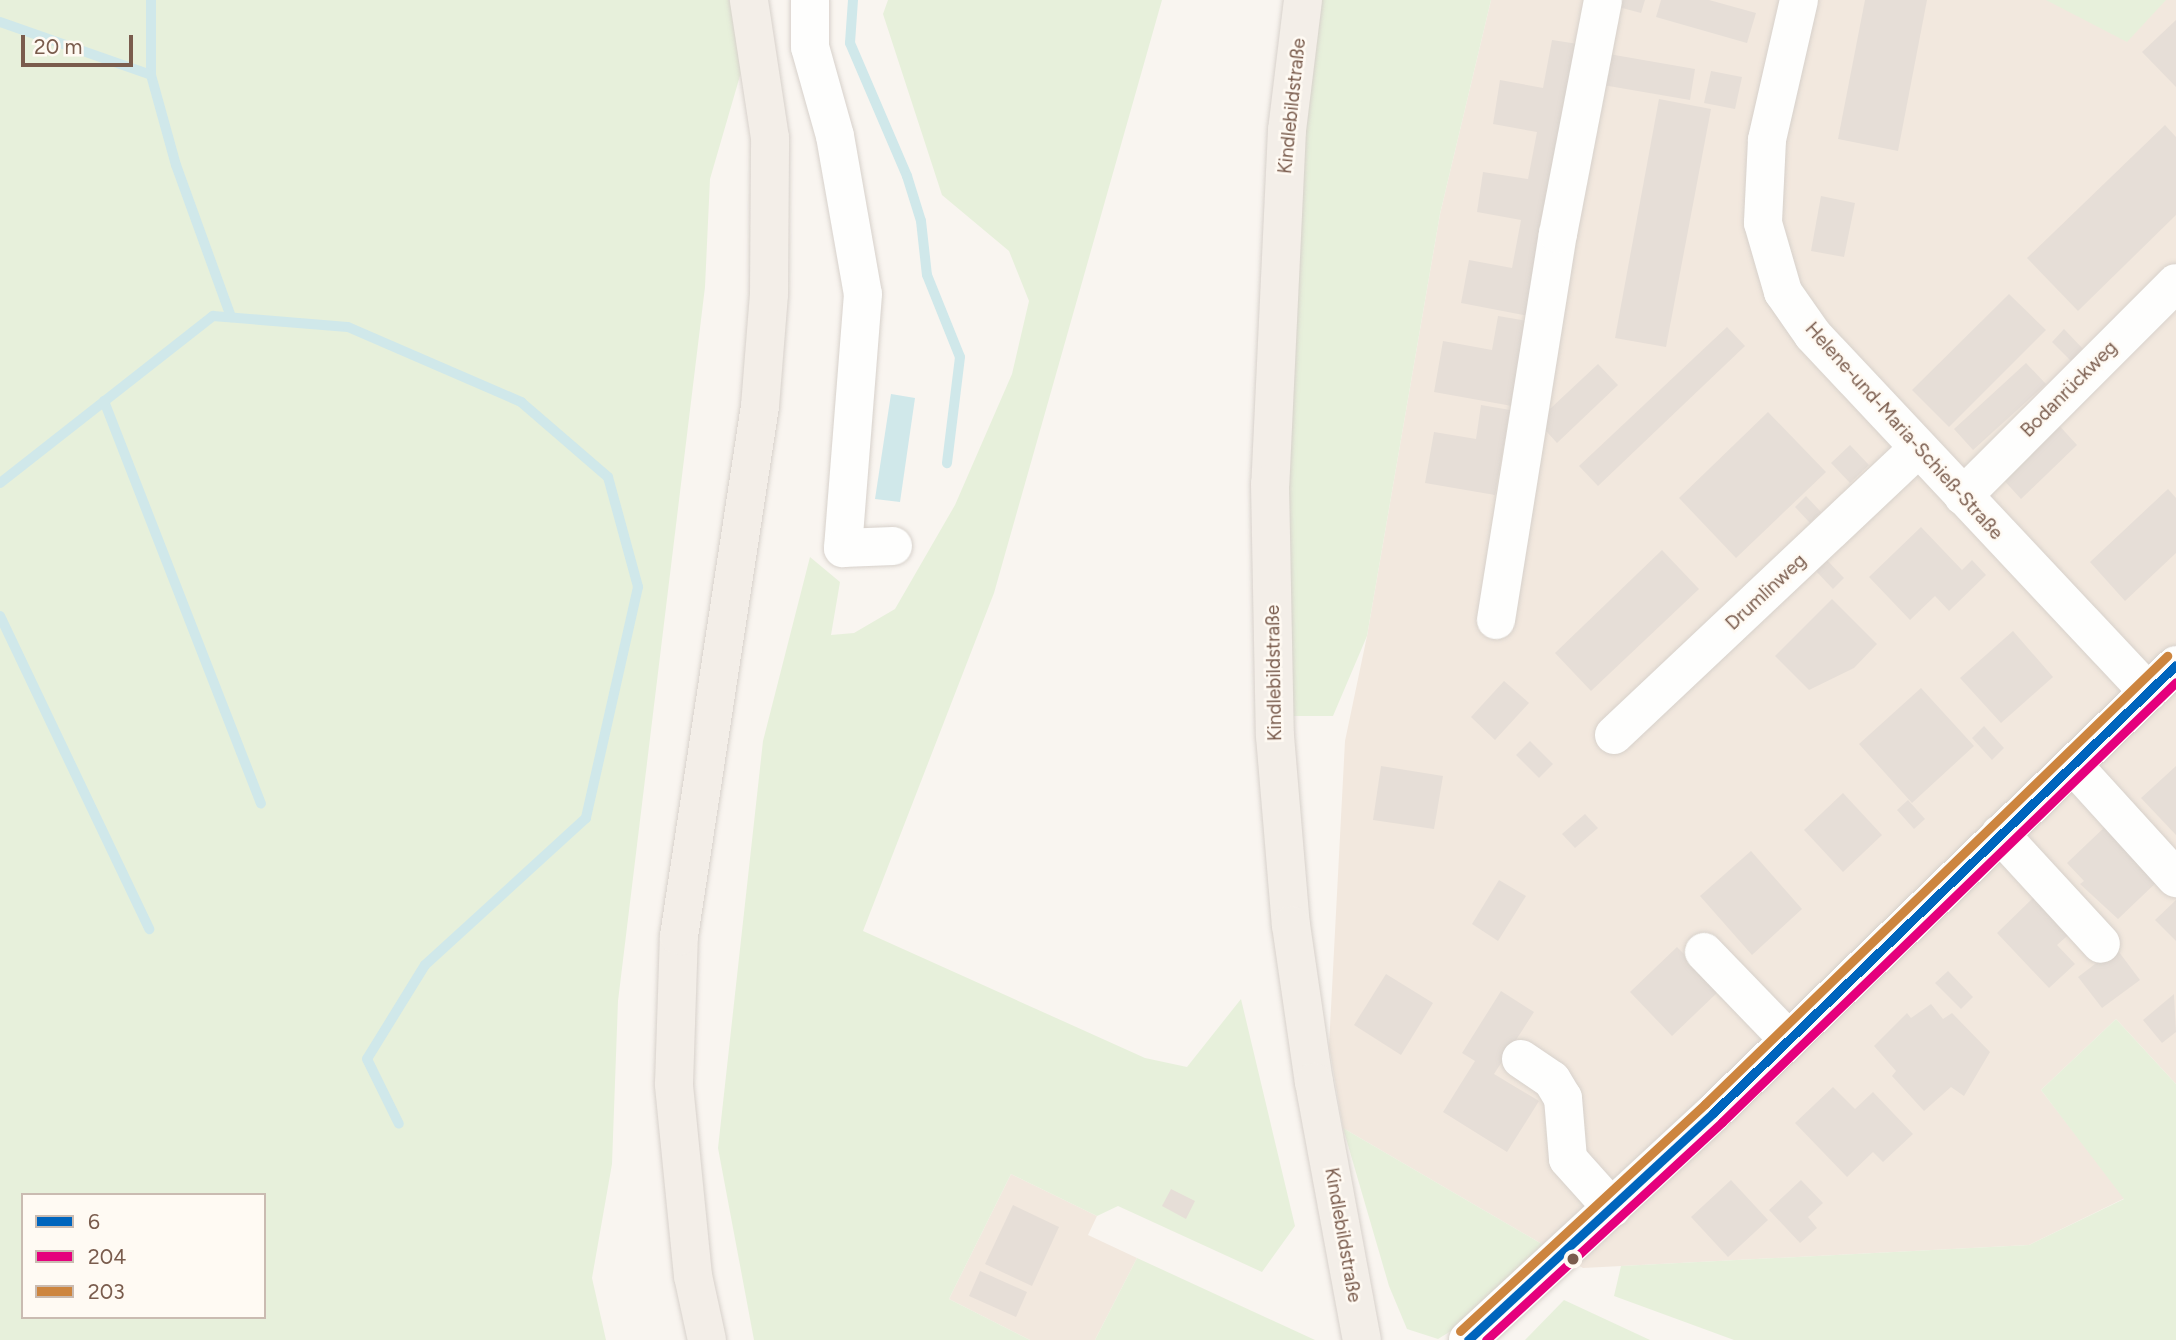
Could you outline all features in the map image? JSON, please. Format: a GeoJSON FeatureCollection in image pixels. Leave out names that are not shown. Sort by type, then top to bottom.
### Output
{"type":"FeatureCollection","features":[{"type":"Feature","properties":{"kind":"main road"},"geometry":{"type":"LineString","coordinates":[[707,1340],[692,1276],[674,1084],[679,936],[760,405],[769,294],[770,138],[749,0]]}},
{"type":"Feature","properties":{"kind":"main road","name":"Kindlebildstraße"},"geometry":{"type":"LineString","coordinates":[[1303,0],[1287,130],[1270,471],[1275,736],[1291,925],[1314,1082],[1362,1340]]}},
{"type":"Feature","properties":{"kind":"street"},"geometry":{"type":"LineString","coordinates":[[810,0],[810,47],[835,136],[863,294],[843,548],[893,546]]}},
{"type":"Feature","properties":{"kind":"street"},"geometry":{"type":"LineString","coordinates":[[1496,621],[1558,234],[1603,0]]}},
{"type":"Feature","properties":{"kind":"street","name":"Helene-und-Maria-Schieß-Straße"},"geometry":{"type":"LineString","coordinates":[[1799,0],[1767,140],[1763,223],[1783,292],[1813,335],[2147,692]]}},
{"type":"Feature","properties":{"kind":"street","name":"Bodanrückweg"},"geometry":{"type":"LineString","coordinates":[[1963,496],[2176,283]]}},
{"type":"Feature","properties":{"kind":"street","name":"Drumlinweg"},"geometry":{"type":"LineString","coordinates":[[1614,735],[1918,449]]}},
{"type":"Feature","properties":{"kind":"street"},"geometry":{"type":"LineString","coordinates":[[1468,1340],[1789,1040],[2176,665]]}},
{"type":"Feature","properties":{"kind":"street"},"geometry":{"type":"LineString","coordinates":[[2073,765],[2176,878]]}},
{"type":"Feature","properties":{"kind":"street"},"geometry":{"type":"LineString","coordinates":[[2000,834],[2101,944]]}},
{"type":"Feature","properties":{"kind":"street"},"geometry":{"type":"LineString","coordinates":[[1704,952],[1789,1040]]}},
{"type":"Feature","properties":{"kind":"street"},"geometry":{"type":"LineString","coordinates":[[1521,1059],[1552,1080],[1563,1098],[1569,1159],[1612,1208]]}},
{"type":"Feature","properties":{"kind":"shaded area"},"geometry":{"type":"Polygon","coordinates":[[[1491,0],[2176,0],[2176,1084],[2116,1019],[2041,1090],[2125,1198],[2029,1245],[1583,1268],[1343,1128],[1329,1046],[1345,741],[1367,636],[1440,214],[1491,0]]]}},
{"type":"Feature","properties":{"kind":"shaded area"},"geometry":{"type":"Polygon","coordinates":[[[1011,1174],[1097,1216],[1088,1235],[1137,1258],[1095,1340],[1030,1340],[949,1299],[1011,1174]]]}},
{"type":"Feature","properties":{"kind":"green space"},"geometry":{"type":"Polygon","coordinates":[[[0,0],[762,0],[710,179],[705,287],[618,1001],[612,1164],[592,1278],[606,1340],[0,1340],[0,0]]]}},
{"type":"Feature","properties":{"kind":"green space"},"geometry":{"type":"Polygon","coordinates":[[[888,0],[1162,0],[994,593],[863,931],[1145,1058],[1187,1067],[1241,999],[1295,1226],[1262,1272],[1118,1206],[1097,1216],[1011,1174],[949,1299],[1030,1340],[754,1340],[718,1148],[763,741],[810,557],[840,582],[831,635],[854,633],[895,609],[955,505],[1012,374],[1029,301],[1009,251],[942,195],[883,14],[888,0]]]}},
{"type":"Feature","properties":{"kind":"green space"},"geometry":{"type":"Polygon","coordinates":[[[1304,0],[1491,0],[1440,214],[1367,636],[1333,716],[1293,716],[1270,484],[1304,0]]]}},
{"type":"Feature","properties":{"kind":"green space"},"geometry":{"type":"Polygon","coordinates":[[[2046,0],[2166,0],[2127,42],[2046,0]]]}},
{"type":"Feature","properties":{"kind":"green space"},"geometry":{"type":"Polygon","coordinates":[[[2116,1019],[2176,1084],[2176,1340],[1734,1340],[1614,1296],[1621,1266],[2029,1245],[2124,1199],[2041,1090],[2116,1019]]]}},
{"type":"Feature","properties":{"kind":"green space"},"geometry":{"type":"Polygon","coordinates":[[[1343,1128],[1547,1247],[1485,1310],[1438,1339],[1407,1329],[1389,1286],[1343,1128]]]}},
{"type":"Feature","properties":{"kind":"green space"},"geometry":{"type":"Polygon","coordinates":[[[1137,1258],[1315,1340],[1095,1340],[1137,1258]]]}},
{"type":"Feature","properties":{"kind":"green space"},"geometry":{"type":"Polygon","coordinates":[[[1564,1300],[1650,1340],[1525,1340],[1564,1300]]]}},
{"type":"Feature","properties":{"kind":"water"},"geometry":{"type":"Polygon","coordinates":[[[891,394],[915,398],[900,502],[875,499],[891,394]]]}},
{"type":"Feature","properties":{"kind":"building"},"geometry":{"type":"Polygon","coordinates":[[[1612,0],[1645,0],[1641,13],[1611,5],[1612,0]]]}},
{"type":"Feature","properties":{"kind":"building"},"geometry":{"type":"Polygon","coordinates":[[[1661,0],[1709,0],[1756,13],[1747,43],[1656,17],[1661,0]]]}},
{"type":"Feature","properties":{"kind":"building"},"geometry":{"type":"Polygon","coordinates":[[[1865,0],[1927,0],[1898,151],[1838,139],[1865,0]]]}},
{"type":"Feature","properties":{"kind":"building"},"geometry":{"type":"Polygon","coordinates":[[[2176,20],[2176,87],[2142,52],[2176,20]]]}},
{"type":"Feature","properties":{"kind":"building"},"geometry":{"type":"Polygon","coordinates":[[[1552,40],[1578,44],[1529,316],[1461,303],[1469,260],[1512,268],[1521,220],[1477,212],[1483,172],[1528,179],[1537,132],[1493,124],[1500,80],[1543,88],[1552,40]]]}},
{"type":"Feature","properties":{"kind":"building"},"geometry":{"type":"Polygon","coordinates":[[[1603,53],[1695,69],[1690,100],[1597,84],[1603,53]]]}},
{"type":"Feature","properties":{"kind":"building"},"geometry":{"type":"Polygon","coordinates":[[[1711,71],[1742,77],[1735,109],[1704,103],[1711,71]]]}},
{"type":"Feature","properties":{"kind":"building"},"geometry":{"type":"Polygon","coordinates":[[[1659,99],[1711,109],[1666,347],[1615,338],[1659,99]]]}},
{"type":"Feature","properties":{"kind":"building"},"geometry":{"type":"Polygon","coordinates":[[[2165,125],[2176,137],[2176,215],[2078,311],[2027,258],[2165,125]]]}},
{"type":"Feature","properties":{"kind":"building"},"geometry":{"type":"Polygon","coordinates":[[[1821,196],[1855,203],[1844,257],[1811,251],[1821,196]]]}},
{"type":"Feature","properties":{"kind":"building"},"geometry":{"type":"Polygon","coordinates":[[[2009,294],[2046,330],[1949,427],[1912,390],[2009,294]]]}},
{"type":"Feature","properties":{"kind":"building"},"geometry":{"type":"Polygon","coordinates":[[[1498,316],[1527,321],[1512,406],[1434,392],[1443,341],[1492,350],[1498,316]]]}},
{"type":"Feature","properties":{"kind":"building"},"geometry":{"type":"Polygon","coordinates":[[[1727,327],[1745,346],[1598,486],[1579,466],[1727,327]]]}},
{"type":"Feature","properties":{"kind":"building"},"geometry":{"type":"Polygon","coordinates":[[[2064,329],[2085,351],[2072,362],[2052,342],[2064,329]]]}},
{"type":"Feature","properties":{"kind":"building"},"geometry":{"type":"Polygon","coordinates":[[[2026,363],[2046,384],[1973,450],[1954,429],[2026,363]]]}},
{"type":"Feature","properties":{"kind":"building"},"geometry":{"type":"Polygon","coordinates":[[[1598,364],[1618,385],[1557,443],[1537,421],[1598,364]]]}},
{"type":"Feature","properties":{"kind":"building"},"geometry":{"type":"Polygon","coordinates":[[[1481,405],[1510,410],[1495,495],[1425,483],[1434,432],[1476,439],[1481,405]]]}},
{"type":"Feature","properties":{"kind":"building"},"geometry":{"type":"Polygon","coordinates":[[[1768,412],[1826,472],[1736,558],[1679,498],[1768,412]]]}},
{"type":"Feature","properties":{"kind":"building"},"geometry":{"type":"Polygon","coordinates":[[[2056,422],[2077,445],[2021,499],[2000,476],[2056,422]]]}},
{"type":"Feature","properties":{"kind":"building"},"geometry":{"type":"Polygon","coordinates":[[[1850,445],[1869,465],[1850,483],[1831,463],[1850,445]]]}},
{"type":"Feature","properties":{"kind":"building"},"geometry":{"type":"Polygon","coordinates":[[[2168,489],[2176,498],[2176,553],[2125,601],[2090,562],[2168,489]]]}},
{"type":"Feature","properties":{"kind":"building"},"geometry":{"type":"Polygon","coordinates":[[[1806,496],[1821,512],[1810,523],[1795,507],[1806,496]]]}},
{"type":"Feature","properties":{"kind":"building"},"geometry":{"type":"Polygon","coordinates":[[[1921,527],[1962,570],[1972,560],[1986,575],[1949,611],[1935,596],[1910,620],[1869,577],[1921,527]]]}},
{"type":"Feature","properties":{"kind":"building"},"geometry":{"type":"Polygon","coordinates":[[[1662,550],[1699,589],[1591,691],[1555,653],[1662,550]]]}},
{"type":"Feature","properties":{"kind":"building"},"geometry":{"type":"Polygon","coordinates":[[[1824,557],[1844,578],[1833,589],[1813,568],[1824,557]]]}},
{"type":"Feature","properties":{"kind":"building"},"geometry":{"type":"Polygon","coordinates":[[[1832,599],[1877,644],[1854,668],[1809,690],[1775,656],[1832,599]]]}},
{"type":"Feature","properties":{"kind":"building"},"geometry":{"type":"Polygon","coordinates":[[[2013,631],[2053,677],[2001,723],[1960,678],[2013,631]]]}},
{"type":"Feature","properties":{"kind":"building"},"geometry":{"type":"Polygon","coordinates":[[[1504,681],[1529,703],[1495,740],[1471,717],[1504,681]]]}},
{"type":"Feature","properties":{"kind":"building"},"geometry":{"type":"Polygon","coordinates":[[[1921,688],[1974,746],[1912,803],[1859,744],[1921,688]]]}},
{"type":"Feature","properties":{"kind":"building"},"geometry":{"type":"Polygon","coordinates":[[[1984,726],[2004,748],[1992,760],[1972,738],[1984,726]]]}},
{"type":"Feature","properties":{"kind":"building"},"geometry":{"type":"Polygon","coordinates":[[[1530,741],[1553,764],[1539,778],[1516,755],[1530,741]]]}},
{"type":"Feature","properties":{"kind":"building"},"geometry":{"type":"Polygon","coordinates":[[[1381,766],[1443,776],[1434,829],[1373,820],[1381,766]]]}},
{"type":"Feature","properties":{"kind":"building"},"geometry":{"type":"Polygon","coordinates":[[[2176,766],[2176,835],[2141,798],[2176,766]]]}},
{"type":"Feature","properties":{"kind":"building"},"geometry":{"type":"Polygon","coordinates":[[[1843,793],[1882,835],[1843,872],[1804,830],[1843,793]]]}},
{"type":"Feature","properties":{"kind":"building"},"geometry":{"type":"Polygon","coordinates":[[[1908,800],[1925,819],[1914,829],[1897,810],[1908,800]]]}},
{"type":"Feature","properties":{"kind":"building"},"geometry":{"type":"Polygon","coordinates":[[[1585,814],[1598,828],[1575,848],[1562,834],[1585,814]]]}},
{"type":"Feature","properties":{"kind":"building"},"geometry":{"type":"Polygon","coordinates":[[[2110,822],[2162,877],[2118,919],[2080,884],[2084,881],[2067,863],[2110,822]]]}},
{"type":"Feature","properties":{"kind":"building"},"geometry":{"type":"Polygon","coordinates":[[[1751,851],[1802,909],[1752,955],[1700,896],[1751,851]]]}},
{"type":"Feature","properties":{"kind":"building"},"geometry":{"type":"Polygon","coordinates":[[[1499,880],[1526,896],[1498,941],[1472,924],[1499,880]]]}},
{"type":"Feature","properties":{"kind":"building"},"geometry":{"type":"Polygon","coordinates":[[[2039,892],[2075,929],[2057,945],[2075,964],[2049,988],[1997,933],[2039,892]]]}},
{"type":"Feature","properties":{"kind":"building"},"geometry":{"type":"Polygon","coordinates":[[[2176,900],[2176,941],[2155,920],[2176,900]]]}},
{"type":"Feature","properties":{"kind":"building"},"geometry":{"type":"Polygon","coordinates":[[[1677,947],[1720,990],[1672,1036],[1630,992],[1677,947]]]}},
{"type":"Feature","properties":{"kind":"building"},"geometry":{"type":"Polygon","coordinates":[[[2116,948],[2140,980],[2102,1008],[2078,977],[2116,948]]]}},
{"type":"Feature","properties":{"kind":"building"},"geometry":{"type":"Polygon","coordinates":[[[1948,971],[1973,997],[1961,1009],[1935,983],[1948,971]]]}},
{"type":"Feature","properties":{"kind":"building"},"geometry":{"type":"Polygon","coordinates":[[[1386,974],[1433,1003],[1401,1055],[1354,1025],[1386,974]]]}},
{"type":"Feature","properties":{"kind":"building"},"geometry":{"type":"Polygon","coordinates":[[[1501,991],[1534,1012],[1494,1074],[1539,1101],[1507,1152],[1443,1112],[1475,1061],[1462,1053],[1501,991]]]}},
{"type":"Feature","properties":{"kind":"building"},"geometry":{"type":"Polygon","coordinates":[[[2174,994],[2176,1032],[2162,1043],[2143,1020],[2174,994]]]}},
{"type":"Feature","properties":{"kind":"building"},"geometry":{"type":"Polygon","coordinates":[[[1931,1004],[1943,1019],[1952,1013],[1990,1052],[1964,1096],[1951,1087],[1924,1111],[1892,1076],[1896,1071],[1874,1046],[1907,1013],[1911,1018],[1931,1004]]]}},
{"type":"Feature","properties":{"kind":"building"},"geometry":{"type":"Polygon","coordinates":[[[1833,1087],[1855,1109],[1873,1092],[1913,1134],[1883,1162],[1873,1152],[1847,1177],[1795,1123],[1833,1087]]]}},
{"type":"Feature","properties":{"kind":"building"},"geometry":{"type":"Polygon","coordinates":[[[1731,1180],[1768,1220],[1728,1257],[1691,1217],[1731,1180]]]}},
{"type":"Feature","properties":{"kind":"building"},"geometry":{"type":"Polygon","coordinates":[[[1801,1180],[1823,1203],[1808,1217],[1817,1228],[1800,1243],[1769,1210],[1801,1180]]]}},
{"type":"Feature","properties":{"kind":"building"},"geometry":{"type":"Polygon","coordinates":[[[1171,1189],[1195,1201],[1186,1219],[1162,1206],[1171,1189]]]}},
{"type":"Feature","properties":{"kind":"building"},"geometry":{"type":"Polygon","coordinates":[[[1013,1205],[1059,1227],[1032,1286],[985,1264],[1013,1205]]]}},
{"type":"Feature","properties":{"kind":"building"},"geometry":{"type":"Polygon","coordinates":[[[980,1271],[1027,1292],[1016,1317],[969,1296],[980,1271]]]}},
{"type":"Feature","properties":{"kind":"waterway"},"geometry":{"type":"LineString","coordinates":[[151,0],[151,75],[176,165],[231,317]]}},
{"type":"Feature","properties":{"kind":"waterway"},"geometry":{"type":"LineString","coordinates":[[853,0],[850,43],[907,176],[921,221],[927,275],[960,357],[947,463]]}},
{"type":"Feature","properties":{"kind":"waterway"},"geometry":{"type":"LineString","coordinates":[[0,22],[151,75]]}},
{"type":"Feature","properties":{"kind":"waterway"},"geometry":{"type":"LineString","coordinates":[[0,483],[213,316],[348,327],[521,402],[608,477],[638,587],[586,818],[425,965],[367,1059],[399,1124]]}},
{"type":"Feature","properties":{"kind":"waterway"},"geometry":{"type":"LineString","coordinates":[[104,401],[261,803]]}},
{"type":"Feature","properties":{"kind":"waterway"},"geometry":{"type":"LineString","coordinates":[[0,616],[149,929]]}},
{"type":"Feature","properties":{"kind":"transit line","name":"203"},"geometry":{"type":"LineString","coordinates":[[1460,1331],[1705,1104],[2167,656]]}},
{"type":"Feature","properties":{"kind":"transit line","name":"6"},"geometry":{"type":"LineString","coordinates":[[1468,1340],[1713,1113],[2176,665]]}},
{"type":"Feature","properties":{"kind":"transit line","name":"204"},"geometry":{"type":"LineString","coordinates":[[1486,1340],[1722,1122],[2176,682]]}}]}
